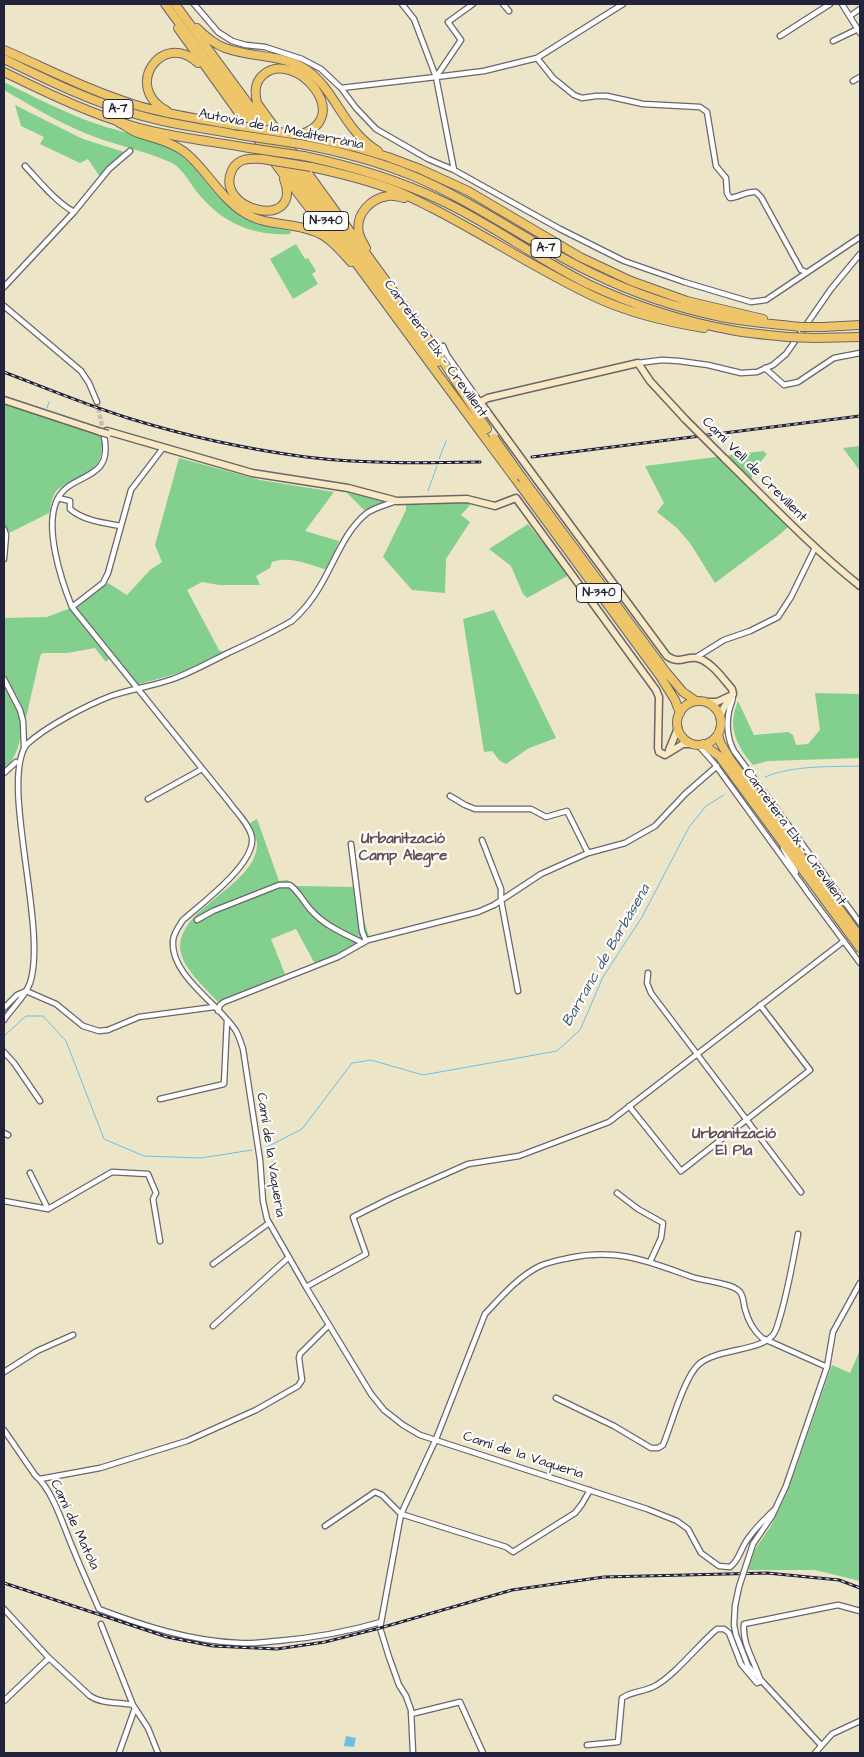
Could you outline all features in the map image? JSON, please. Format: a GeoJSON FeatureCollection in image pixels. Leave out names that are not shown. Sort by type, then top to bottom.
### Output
{"type":"FeatureCollection","features":[{"type":"Feature","properties":{"kind":"highway"},"geometry":{"type":"LineString","coordinates":[[161,4],[214,81],[274,162],[417,346]]}},
{"type":"Feature","properties":{"kind":"highway","name":"Carretera Elx - Crevillent"},"geometry":{"type":"LineString","coordinates":[[166,4],[660,676],[676,700],[680,712]]}},
{"type":"Feature","properties":{"kind":"highway"},"geometry":{"type":"LineString","coordinates":[[177,6],[202,33],[223,48],[290,62],[307,71],[324,86],[352,128],[363,140],[388,157]]}},
{"type":"Feature","properties":{"kind":"highway","name":"Carretera Elx - Crevillent"},"geometry":{"type":"LineString","coordinates":[[177,6],[666,672],[683,692],[696,701]]}},
{"type":"Feature","properties":{"kind":"highway"},"geometry":{"type":"LineString","coordinates":[[4,50],[84,86],[138,105],[176,115],[295,134],[355,147],[388,157],[468,191],[580,256],[632,281],[687,301],[760,318],[780,325]]}},
{"type":"Feature","properties":{"kind":"highway"},"geometry":{"type":"LineString","coordinates":[[176,115],[156,103],[150,96],[147,88],[148,74],[156,60],[167,54],[187,55],[202,67],[214,81]]}},
{"type":"Feature","properties":{"kind":"highway","name":"Autovia de la Mediterrània"},"geometry":{"type":"LineString","coordinates":[[4,59],[71,91],[120,110],[166,122],[300,144],[374,161],[413,176],[473,206],[576,265],[648,297],[704,314],[749,322],[800,327],[860,325]]}},
{"type":"Feature","properties":{"kind":"highway"},"geometry":{"type":"LineString","coordinates":[[295,134],[309,132],[321,121],[323,114],[322,103],[311,84],[301,75],[282,68],[273,69],[260,77],[256,85],[257,103],[436,351],[487,429]]}},
{"type":"Feature","properties":{"kind":"highway","name":"Autovia de la Mediterrània"},"geometry":{"type":"LineString","coordinates":[[4,72],[78,107],[118,122],[168,134],[304,156],[396,180],[441,200],[485,224],[559,269],[614,295],[667,315],[737,331],[788,337],[860,337]]}},
{"type":"Feature","properties":{"kind":"highway"},"geometry":{"type":"LineString","coordinates":[[118,122],[136,132],[172,144],[186,153],[229,201],[244,213],[258,219],[313,230],[336,246],[352,264]]}},
{"type":"Feature","properties":{"kind":"highway"},"geometry":{"type":"LineString","coordinates":[[274,162],[286,185],[286,198],[283,204],[272,211],[256,210],[241,202],[234,195],[230,187],[230,178],[236,163],[249,158],[311,167],[347,175],[395,190],[471,227],[564,281],[616,306],[674,324],[711,330],[737,331]]}},
{"type":"Feature","properties":{"kind":"highway"},"geometry":{"type":"LineString","coordinates":[[398,298],[368,251],[359,234],[358,224],[368,204],[378,198],[390,195],[417,201]]}},
{"type":"Feature","properties":{"kind":"highway"},"geometry":{"type":"LineString","coordinates":[[696,701],[707,702],[718,713],[720,719],[718,734],[714,739],[698,744],[683,738],[678,728],[680,712],[686,705],[696,701]]}},
{"type":"Feature","properties":{"kind":"highway","name":"Carretera Elx - Crevillent"},"geometry":{"type":"LineString","coordinates":[[718,734],[724,750],[860,937]]}},
{"type":"Feature","properties":{"kind":"highway","name":"Carretera Elx - Crevillent"},"geometry":{"type":"LineString","coordinates":[[698,744],[719,756],[860,948]]}},
{"type":"Feature","properties":{"kind":"street"},"geometry":{"type":"LineString","coordinates":[[194,4],[218,32],[232,41],[265,47],[302,59],[321,69],[341,88],[356,108],[376,129],[428,159],[454,170],[560,229],[624,261],[692,285],[751,302],[766,300],[860,237]]}},
{"type":"Feature","properties":{"kind":"street"},"geometry":{"type":"LineString","coordinates":[[402,4],[414,19],[436,76],[454,170]]}},
{"type":"Feature","properties":{"kind":"street"},"geometry":{"type":"LineString","coordinates":[[436,76],[461,40],[448,22],[473,4]]}},
{"type":"Feature","properties":{"kind":"street"},"geometry":{"type":"LineString","coordinates":[[504,4],[508,11]]}},
{"type":"Feature","properties":{"kind":"street"},"geometry":{"type":"LineString","coordinates":[[341,88],[484,71],[537,58],[623,4]]}},
{"type":"Feature","properties":{"kind":"street"},"geometry":{"type":"LineString","coordinates":[[780,36],[830,4]]}},
{"type":"Feature","properties":{"kind":"street"},"geometry":{"type":"LineString","coordinates":[[834,41],[859,31],[842,4]]}},
{"type":"Feature","properties":{"kind":"street"},"geometry":{"type":"LineString","coordinates":[[850,16],[860,9]]}},
{"type":"Feature","properties":{"kind":"street"},"geometry":{"type":"LineString","coordinates":[[537,58],[553,78],[574,95],[582,98],[607,96],[642,104],[700,107],[707,112],[716,166],[726,178],[727,193],[730,198],[749,191],[756,192],[801,270],[806,272]]}},
{"type":"Feature","properties":{"kind":"street"},"geometry":{"type":"LineString","coordinates":[[853,81],[860,77]]}},
{"type":"Feature","properties":{"kind":"street"},"geometry":{"type":"LineString","coordinates":[[4,287],[74,212],[109,169],[130,151]]}},
{"type":"Feature","properties":{"kind":"street"},"geometry":{"type":"LineString","coordinates":[[25,166],[52,194],[74,212]]}},
{"type":"Feature","properties":{"kind":"street"},"geometry":{"type":"LineString","coordinates":[[480,402],[488,398],[638,363],[662,360],[708,365],[741,373],[757,372],[773,365],[786,354],[831,289],[860,254]]}},
{"type":"Feature","properties":{"kind":"street"},"geometry":{"type":"LineString","coordinates":[[4,306],[81,371],[89,383],[97,402]]}},
{"type":"Feature","properties":{"kind":"street"},"geometry":{"type":"LineString","coordinates":[[443,346],[451,361],[480,402],[667,656],[672,660],[680,661],[695,658],[724,640],[750,631],[778,617],[792,597],[815,548]]}},
{"type":"Feature","properties":{"kind":"street"},"geometry":{"type":"LineString","coordinates":[[766,368],[784,385],[798,382],[834,358],[860,353]]}},
{"type":"Feature","properties":{"kind":"street","name":"Camí Vell de Crevillent"},"geometry":{"type":"LineString","coordinates":[[638,363],[650,381],[724,458],[815,548],[860,586]]}},
{"type":"Feature","properties":{"kind":"street"},"geometry":{"type":"LineString","coordinates":[[4,398],[104,432],[162,449],[252,473],[348,488],[394,502]]}},
{"type":"Feature","properties":{"kind":"street"},"geometry":{"type":"LineString","coordinates":[[104,432],[106,450],[101,465],[93,474],[67,487],[58,498],[70,501],[70,508],[74,512],[91,520],[121,526]]}},
{"type":"Feature","properties":{"kind":"street"},"geometry":{"type":"LineString","coordinates":[[72,607],[103,583],[108,574],[131,490],[162,449]]}},
{"type":"Feature","properties":{"kind":"street"},"geometry":{"type":"LineString","coordinates":[[4,1020],[26,991],[30,983],[34,962],[17,833],[14,794],[14,775],[17,762],[24,748],[39,735],[82,710],[111,696],[171,680],[292,621],[303,611],[318,590],[354,526],[368,513],[378,507],[394,502],[468,499],[495,506],[513,497],[519,501],[656,690],[659,698],[659,752],[662,754],[668,753],[683,744],[698,744],[717,766],[860,964]]}},
{"type":"Feature","properties":{"kind":"street","name":"Camí de la Vaqueria"},"geometry":{"type":"LineString","coordinates":[[58,498],[51,524],[62,583],[72,607],[202,769],[245,824],[252,836],[252,847],[240,868],[183,920],[173,939],[174,956],[181,970],[237,1032],[243,1049],[260,1160],[263,1201],[269,1223],[328,1325],[371,1394],[384,1410],[420,1435],[590,1490],[677,1521],[688,1529],[701,1553],[725,1568],[735,1564],[748,1538],[757,1526],[775,1509]]}},
{"type":"Feature","properties":{"kind":"street"},"geometry":{"type":"LineString","coordinates":[[4,529],[6,535],[4,557]]}},
{"type":"Feature","properties":{"kind":"street"},"geometry":{"type":"LineString","coordinates":[[695,658],[710,666],[732,689],[733,694],[727,722],[728,740],[734,751],[860,923]]}},
{"type":"Feature","properties":{"kind":"street"},"geometry":{"type":"LineString","coordinates":[[4,679],[20,710],[23,721],[24,748]]}},
{"type":"Feature","properties":{"kind":"street"},"geometry":{"type":"LineString","coordinates":[[707,702],[724,699],[733,694]]}},
{"type":"Feature","properties":{"kind":"street"},"geometry":{"type":"LineString","coordinates":[[720,719],[723,709],[733,694]]}},
{"type":"Feature","properties":{"kind":"street"},"geometry":{"type":"LineString","coordinates":[[668,753],[678,728]]}},
{"type":"Feature","properties":{"kind":"street"},"geometry":{"type":"LineString","coordinates":[[4,773],[17,762]]}},
{"type":"Feature","properties":{"kind":"street"},"geometry":{"type":"LineString","coordinates":[[218,1011],[220,1004],[224,1002],[338,957],[365,942],[478,912],[501,900],[541,874],[588,853],[625,843],[655,826],[685,794],[717,766]]}},
{"type":"Feature","properties":{"kind":"street"},"geometry":{"type":"LineString","coordinates":[[148,799],[202,769]]}},
{"type":"Feature","properties":{"kind":"street"},"geometry":{"type":"LineString","coordinates":[[450,796],[465,805],[475,808],[531,809],[546,817],[568,811],[588,853]]}},
{"type":"Feature","properties":{"kind":"street"},"geometry":{"type":"LineString","coordinates":[[761,802],[803,845]]}},
{"type":"Feature","properties":{"kind":"street"},"geometry":{"type":"LineString","coordinates":[[772,829],[806,890]]}},
{"type":"Feature","properties":{"kind":"street"},"geometry":{"type":"LineString","coordinates":[[482,840],[501,888],[501,900],[518,991]]}},
{"type":"Feature","properties":{"kind":"street"},"geometry":{"type":"LineString","coordinates":[[351,844],[365,942]]}},
{"type":"Feature","properties":{"kind":"street"},"geometry":{"type":"LineString","coordinates":[[197,920],[212,911],[279,885],[290,885],[299,892],[310,910],[324,921],[365,942]]}},
{"type":"Feature","properties":{"kind":"street"},"geometry":{"type":"LineString","coordinates":[[306,1287],[366,1254],[353,1218],[391,1198],[468,1164],[518,1156],[609,1122],[844,941]]}},
{"type":"Feature","properties":{"kind":"street"},"geometry":{"type":"LineString","coordinates":[[648,974],[647,983],[651,993],[800,1192]]}},
{"type":"Feature","properties":{"kind":"street"},"geometry":{"type":"LineString","coordinates":[[4,1008],[18,995],[26,991],[56,1004],[83,1026],[99,1031],[108,1030],[139,1017],[214,1007]]}},
{"type":"Feature","properties":{"kind":"street"},"geometry":{"type":"LineString","coordinates":[[629,1106],[682,1171],[810,1070],[760,1005]]}},
{"type":"Feature","properties":{"kind":"street"},"geometry":{"type":"LineString","coordinates":[[160,1099],[224,1084],[227,1020]]}},
{"type":"Feature","properties":{"kind":"street"},"geometry":{"type":"LineString","coordinates":[[4,1052],[40,1101]]}},
{"type":"Feature","properties":{"kind":"street"},"geometry":{"type":"LineString","coordinates":[[4,1201],[48,1209],[112,1172],[148,1174],[156,1193],[154,1199],[160,1241]]}},
{"type":"Feature","properties":{"kind":"street"},"geometry":{"type":"LineString","coordinates":[[30,1173],[48,1209]]}},
{"type":"Feature","properties":{"kind":"street"},"geometry":{"type":"LineString","coordinates":[[617,1193],[638,1209],[663,1223],[661,1238],[650,1262]]}},
{"type":"Feature","properties":{"kind":"street"},"geometry":{"type":"LineString","coordinates":[[213,1264],[269,1223]]}},
{"type":"Feature","properties":{"kind":"street"},"geometry":{"type":"LineString","coordinates":[[556,1398],[614,1426],[651,1448],[658,1448],[663,1445],[692,1372],[698,1365],[724,1352],[751,1347],[768,1340],[773,1335],[777,1328],[785,1299],[798,1234]]}},
{"type":"Feature","properties":{"kind":"street"},"geometry":{"type":"LineString","coordinates":[[413,1753],[411,1714],[406,1696],[399,1685],[389,1658],[380,1628],[401,1514],[436,1439],[485,1314],[520,1280],[539,1267],[555,1261],[581,1256],[608,1253],[650,1262],[692,1277],[738,1290],[742,1294],[746,1313],[756,1333],[827,1366]]}},
{"type":"Feature","properties":{"kind":"street"},"geometry":{"type":"LineString","coordinates":[[213,1326],[289,1257]]}},
{"type":"Feature","properties":{"kind":"street"},"geometry":{"type":"LineString","coordinates":[[821,1745],[748,1666],[734,1625],[735,1606],[753,1544],[775,1509],[786,1486],[827,1366],[833,1332],[860,1282]]}},
{"type":"Feature","properties":{"kind":"street"},"geometry":{"type":"LineString","coordinates":[[40,1479],[100,1468],[187,1441],[256,1410],[298,1386],[302,1380],[300,1354],[328,1325]]}},
{"type":"Feature","properties":{"kind":"street"},"geometry":{"type":"LineString","coordinates":[[4,1372],[37,1351],[73,1335]]}},
{"type":"Feature","properties":{"kind":"street","name":"Camí de Matola"},"geometry":{"type":"LineString","coordinates":[[4,1430],[40,1479],[60,1515],[99,1609],[155,1629],[191,1637],[239,1643],[301,1639],[381,1622]]}},
{"type":"Feature","properties":{"kind":"street"},"geometry":{"type":"LineString","coordinates":[[324,1526],[375,1492],[382,1494],[401,1514],[506,1546],[513,1552],[575,1513],[590,1490]]}},
{"type":"Feature","properties":{"kind":"street"},"geometry":{"type":"LineString","coordinates":[[761,1680],[745,1642],[743,1635],[744,1624],[838,1606],[860,1611]]}},
{"type":"Feature","properties":{"kind":"street"},"geometry":{"type":"LineString","coordinates":[[4,1609],[49,1658],[96,1700],[134,1706]]}},
{"type":"Feature","properties":{"kind":"street"},"geometry":{"type":"LineString","coordinates":[[101,1624],[134,1706],[148,1728],[158,1753]]}},
{"type":"Feature","properties":{"kind":"street"},"geometry":{"type":"LineString","coordinates":[[587,1745],[618,1742],[622,1698],[626,1695],[654,1687],[664,1680],[717,1629],[724,1629],[729,1633],[741,1664],[757,1683],[761,1680]]}},
{"type":"Feature","properties":{"kind":"street"},"geometry":{"type":"LineString","coordinates":[[4,1701],[49,1658]]}},
{"type":"Feature","properties":{"kind":"street"},"geometry":{"type":"LineString","coordinates":[[411,1714],[460,1702],[483,1753]]}},
{"type":"Feature","properties":{"kind":"street"},"geometry":{"type":"LineString","coordinates":[[118,1753],[134,1706]]}},
{"type":"Feature","properties":{"kind":"street"},"geometry":{"type":"LineString","coordinates":[[815,1753],[832,1734],[860,1721]]}},
{"type":"Feature","properties":{"kind":"green space"},"geometry":{"type":"Polygon","coordinates":[[[4,82],[85,120],[169,148],[184,158],[220,198],[236,211],[262,224],[291,231],[290,234],[250,230],[238,225],[216,212],[197,192],[183,172],[172,163],[64,124],[4,90],[4,82]]]}},
{"type":"Feature","properties":{"kind":"green space"},"geometry":{"type":"Polygon","coordinates":[[[15,105],[83,139],[124,152],[100,177],[88,159],[80,163],[40,144],[44,137],[21,126],[15,105]]]}},
{"type":"Feature","properties":{"kind":"green space"},"geometry":{"type":"Polygon","coordinates":[[[296,244],[305,259],[308,258],[316,271],[312,274],[318,284],[293,299],[270,259],[296,244]]]}},
{"type":"Feature","properties":{"kind":"green space"},"geometry":{"type":"Polygon","coordinates":[[[4,402],[101,433],[102,443],[101,457],[98,462],[89,472],[57,490],[49,513],[7,534],[4,527],[4,402]]]}},
{"type":"Feature","properties":{"kind":"green space"},"geometry":{"type":"Polygon","coordinates":[[[860,446],[860,471],[843,448],[860,446]]]}},
{"type":"Feature","properties":{"kind":"green space"},"geometry":{"type":"Polygon","coordinates":[[[763,451],[767,454],[754,470],[751,481],[789,526],[715,583],[690,543],[677,528],[657,512],[664,503],[645,466],[763,451]]]}},
{"type":"Feature","properties":{"kind":"green space"},"geometry":{"type":"Polygon","coordinates":[[[179,458],[260,480],[334,492],[305,531],[339,541],[327,568],[324,569],[292,560],[279,560],[272,562],[270,568],[256,576],[260,585],[219,585],[202,582],[187,590],[219,650],[223,652],[202,664],[167,676],[131,686],[109,659],[106,662],[95,648],[67,653],[41,654],[26,718],[4,672],[4,618],[47,617],[68,609],[108,583],[127,595],[150,570],[162,562],[155,545],[179,458]]]}},
{"type":"Feature","properties":{"kind":"green space"},"geometry":{"type":"Polygon","coordinates":[[[346,492],[385,502],[364,510],[346,492]]]}},
{"type":"Feature","properties":{"kind":"green space"},"geometry":{"type":"Polygon","coordinates":[[[470,503],[461,515],[470,522],[446,559],[445,593],[412,590],[383,557],[406,510],[406,505],[470,503]]]}},
{"type":"Feature","properties":{"kind":"green space"},"geometry":{"type":"Polygon","coordinates":[[[528,524],[569,575],[527,598],[523,594],[511,566],[489,549],[528,524]]]}},
{"type":"Feature","properties":{"kind":"green space"},"geometry":{"type":"Polygon","coordinates":[[[494,610],[556,738],[529,748],[506,764],[500,761],[492,751],[484,752],[463,619],[494,610]]]}},
{"type":"Feature","properties":{"kind":"green space"},"geometry":{"type":"Polygon","coordinates":[[[4,684],[17,711],[21,733],[15,754],[4,770],[4,684]]]}},
{"type":"Feature","properties":{"kind":"green space"},"geometry":{"type":"Polygon","coordinates":[[[815,693],[860,694],[860,758],[768,761],[753,765],[738,743],[733,727],[733,719],[738,701],[754,735],[788,732],[793,735],[796,745],[808,744],[820,730],[815,693]]]}},
{"type":"Feature","properties":{"kind":"green space"},"geometry":{"type":"Polygon","coordinates":[[[257,819],[279,881],[287,880],[297,886],[354,887],[369,937],[338,955],[315,964],[296,929],[271,939],[285,974],[218,1002],[186,966],[181,953],[182,937],[189,924],[243,874],[253,860],[257,845],[250,823],[257,819]]]}},
{"type":"Feature","properties":{"kind":"green space"},"geometry":{"type":"Polygon","coordinates":[[[860,1350],[860,1581],[815,1570],[748,1570],[755,1549],[771,1526],[789,1488],[832,1365],[850,1373],[860,1350]]]}},
{"type":"Feature","properties":{"kind":"water"},"geometry":{"type":"Polygon","coordinates":[[[346,1736],[356,1738],[354,1747],[344,1746],[346,1736]]]}},
{"type":"Feature","properties":{"kind":"waterway"},"geometry":{"type":"LineString","coordinates":[[47,408],[49,402]]}},
{"type":"Feature","properties":{"kind":"waterway"},"geometry":{"type":"LineString","coordinates":[[439,459],[446,441]]}},
{"type":"Feature","properties":{"kind":"waterway"},"geometry":{"type":"LineString","coordinates":[[428,491],[437,466]]}},
{"type":"Feature","properties":{"kind":"waterway","name":"Barranc de Barbàsena"},"geometry":{"type":"LineString","coordinates":[[765,777],[788,770],[860,766]]}},
{"type":"Feature","properties":{"kind":"waterway","name":"Barranc de Barbàsena"},"geometry":{"type":"LineString","coordinates":[[265,1148],[302,1129],[352,1063],[371,1060],[423,1075],[557,1051],[580,1030],[603,977],[642,917],[689,827],[706,806],[724,795]]}},
{"type":"Feature","properties":{"kind":"waterway","name":"Barranc de Barbàsena"},"geometry":{"type":"LineString","coordinates":[[4,1036],[26,1016],[43,1016],[66,1041],[104,1139],[144,1156],[201,1158],[252,1150]]}},
{"type":"Feature","properties":{"kind":"tunnel"},"geometry":{"type":"LineString","coordinates":[[97,402],[104,435]]}},
{"type":"Feature","properties":{"kind":"railway"},"geometry":{"type":"LineString","coordinates":[[4,372],[128,418],[172,431],[239,446],[306,457],[350,461],[480,462]]}},
{"type":"Feature","properties":{"kind":"railway"},"geometry":{"type":"LineString","coordinates":[[532,457],[860,416]]}},
{"type":"Feature","properties":{"kind":"railway"},"geometry":{"type":"LineString","coordinates":[[4,1583],[167,1637],[213,1646],[277,1649],[325,1642],[512,1590],[604,1577],[767,1573],[839,1580],[860,1588]]}},
{"type":"Feature","properties":{"kind":"district","name":"Urbanització Camp Alegre"},"geometry":{"type":"Point","coordinates":[403,848]}},
{"type":"Feature","properties":{"kind":"district","name":"Urbanització El Pla"},"geometry":{"type":"Point","coordinates":[734,1144]}}]}
